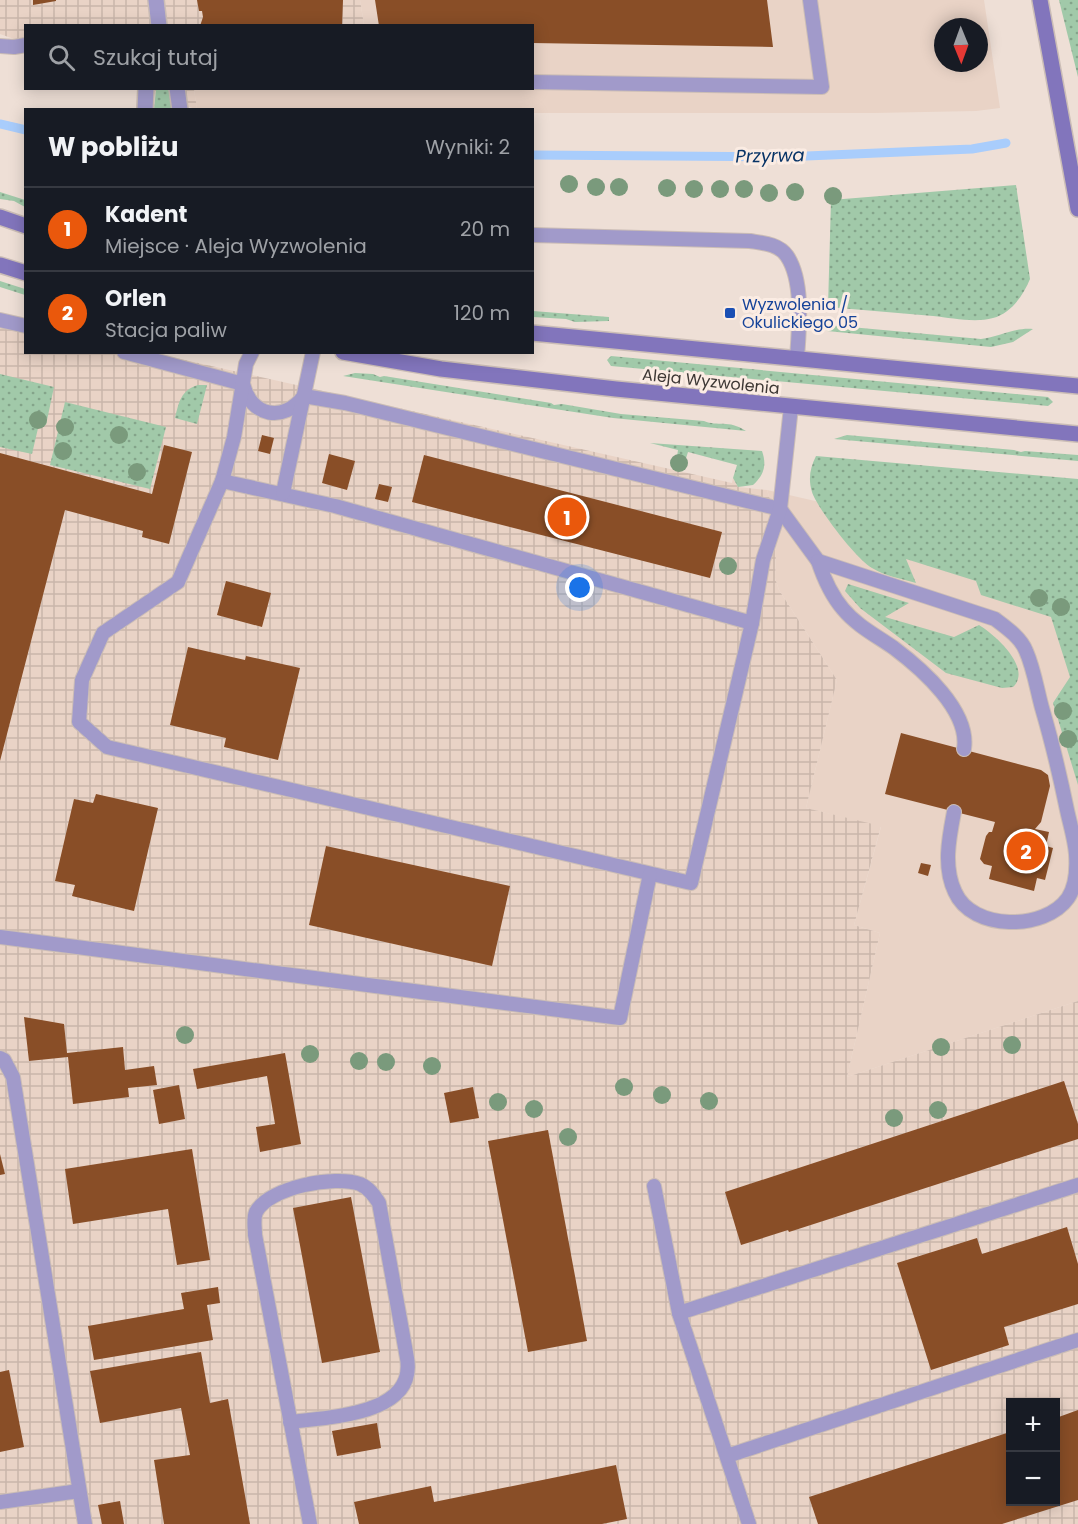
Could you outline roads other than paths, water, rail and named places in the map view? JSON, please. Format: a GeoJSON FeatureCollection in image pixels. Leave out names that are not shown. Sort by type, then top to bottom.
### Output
{"type":"FeatureCollection","features":[{"type":"Feature","properties":{"kind":"main road"},"geometry":{"type":"LineString","coordinates":[[1040,0],[1078,209]]}},
{"type":"Feature","properties":{"kind":"main road"},"geometry":{"type":"LineString","coordinates":[[0,217],[24,225]]}},
{"type":"Feature","properties":{"kind":"main road"},"geometry":{"type":"LineString","coordinates":[[0,265],[24,272]]}},
{"type":"Feature","properties":{"kind":"main road","name":"Aleja Wyzwolenia"},"geometry":{"type":"LineString","coordinates":[[534,333],[1078,386]]}},
{"type":"Feature","properties":{"kind":"main road","name":"Aleja Wyzwolenia"},"geometry":{"type":"LineString","coordinates":[[355,354],[441,369],[791,407],[1078,434]]}},
{"type":"Feature","properties":{"kind":"street"},"geometry":{"type":"LineString","coordinates":[[156,0],[159,24]]}},
{"type":"Feature","properties":{"kind":"street"},"geometry":{"type":"LineString","coordinates":[[145,108],[147,90]]}},
{"type":"Feature","properties":{"kind":"street"},"geometry":{"type":"LineString","coordinates":[[177,90],[180,108]]}},
{"type":"Feature","properties":{"kind":"lane"},"geometry":{"type":"LineString","coordinates":[[534,82],[822,87],[810,0]]}},
{"type":"Feature","properties":{"kind":"lane"},"geometry":{"type":"LineString","coordinates":[[0,46],[24,45]]}},
{"type":"Feature","properties":{"kind":"lane"},"geometry":{"type":"LineString","coordinates":[[534,235],[750,241],[771,244],[787,255],[794,271],[800,314],[798,358]]}},
{"type":"Feature","properties":{"kind":"lane"},"geometry":{"type":"LineString","coordinates":[[0,320],[24,326]]}},
{"type":"Feature","properties":{"kind":"lane"},"geometry":{"type":"LineString","coordinates":[[131,354],[243,384]]}},
{"type":"Feature","properties":{"kind":"lane"},"geometry":{"type":"LineString","coordinates":[[251,354],[246,364],[234,437],[222,481],[178,582],[103,633],[82,680],[79,722],[107,747],[691,883],[752,623],[763,560],[780,509],[791,407]]}},
{"type":"Feature","properties":{"kind":"lane"},"geometry":{"type":"LineString","coordinates":[[283,494],[313,354]]}},
{"type":"Feature","properties":{"kind":"lane"},"geometry":{"type":"LineString","coordinates":[[243,384],[251,404],[270,413],[290,410],[304,396]]}},
{"type":"Feature","properties":{"kind":"lane"},"geometry":{"type":"LineString","coordinates":[[304,396],[345,403],[780,509],[818,561],[828,588],[844,610],[860,625],[912,662],[949,702],[960,719],[965,739],[964,749]]}},
{"type":"Feature","properties":{"kind":"lane"},"geometry":{"type":"LineString","coordinates":[[222,481],[283,494],[752,623]]}},
{"type":"Feature","properties":{"kind":"lane"},"geometry":{"type":"LineString","coordinates":[[818,561],[995,619],[1010,630],[1026,650],[1055,754],[1076,853],[1076,879],[1070,896],[1060,909],[1040,918],[1021,922],[998,922],[981,916],[963,905],[955,893],[950,876],[948,847],[954,812]]}},
{"type":"Feature","properties":{"kind":"lane"},"geometry":{"type":"LineString","coordinates":[[0,937],[620,1018],[650,874]]}},
{"type":"Feature","properties":{"kind":"lane"},"geometry":{"type":"LineString","coordinates":[[0,1058],[4,1060],[13,1077],[85,1524]]}},
{"type":"Feature","properties":{"kind":"lane"},"geometry":{"type":"LineString","coordinates":[[290,1422],[344,1414],[377,1406],[397,1394],[408,1379],[407,1358],[379,1203],[373,1193],[360,1184],[339,1180],[289,1189],[274,1196],[257,1210],[254,1219],[255,1235],[290,1422],[310,1524]]}},
{"type":"Feature","properties":{"kind":"lane"},"geometry":{"type":"LineString","coordinates":[[679,1313],[1078,1185]]}},
{"type":"Feature","properties":{"kind":"lane"},"geometry":{"type":"LineString","coordinates":[[654,1186],[679,1313],[749,1524]]}},
{"type":"Feature","properties":{"kind":"lane"},"geometry":{"type":"LineString","coordinates":[[727,1456],[1078,1340]]}},
{"type":"Feature","properties":{"kind":"lane"},"geometry":{"type":"LineString","coordinates":[[0,1502],[79,1491]]}},
{"type":"Feature","properties":{"kind":"waterway","name":"Przyrwa"},"geometry":{"type":"LineString","coordinates":[[0,124],[24,130]]}},
{"type":"Feature","properties":{"kind":"waterway","name":"Przyrwa"},"geometry":{"type":"LineString","coordinates":[[534,155],[783,157],[972,149],[1006,143]]}},
{"type":"Feature","properties":{"kind":"place","name":"Wyzwolenia / Okulickiego 05"},"geometry":{"type":"Point","coordinates":[730,313]}},
{"type":"Feature","properties":{"kind":"place","name":"Kadent"},"geometry":{"type":"Point","coordinates":[567,517]}},
{"type":"Feature","properties":{"kind":"place","name":"Orlen"},"geometry":{"type":"Point","coordinates":[1026,851]}}]}
